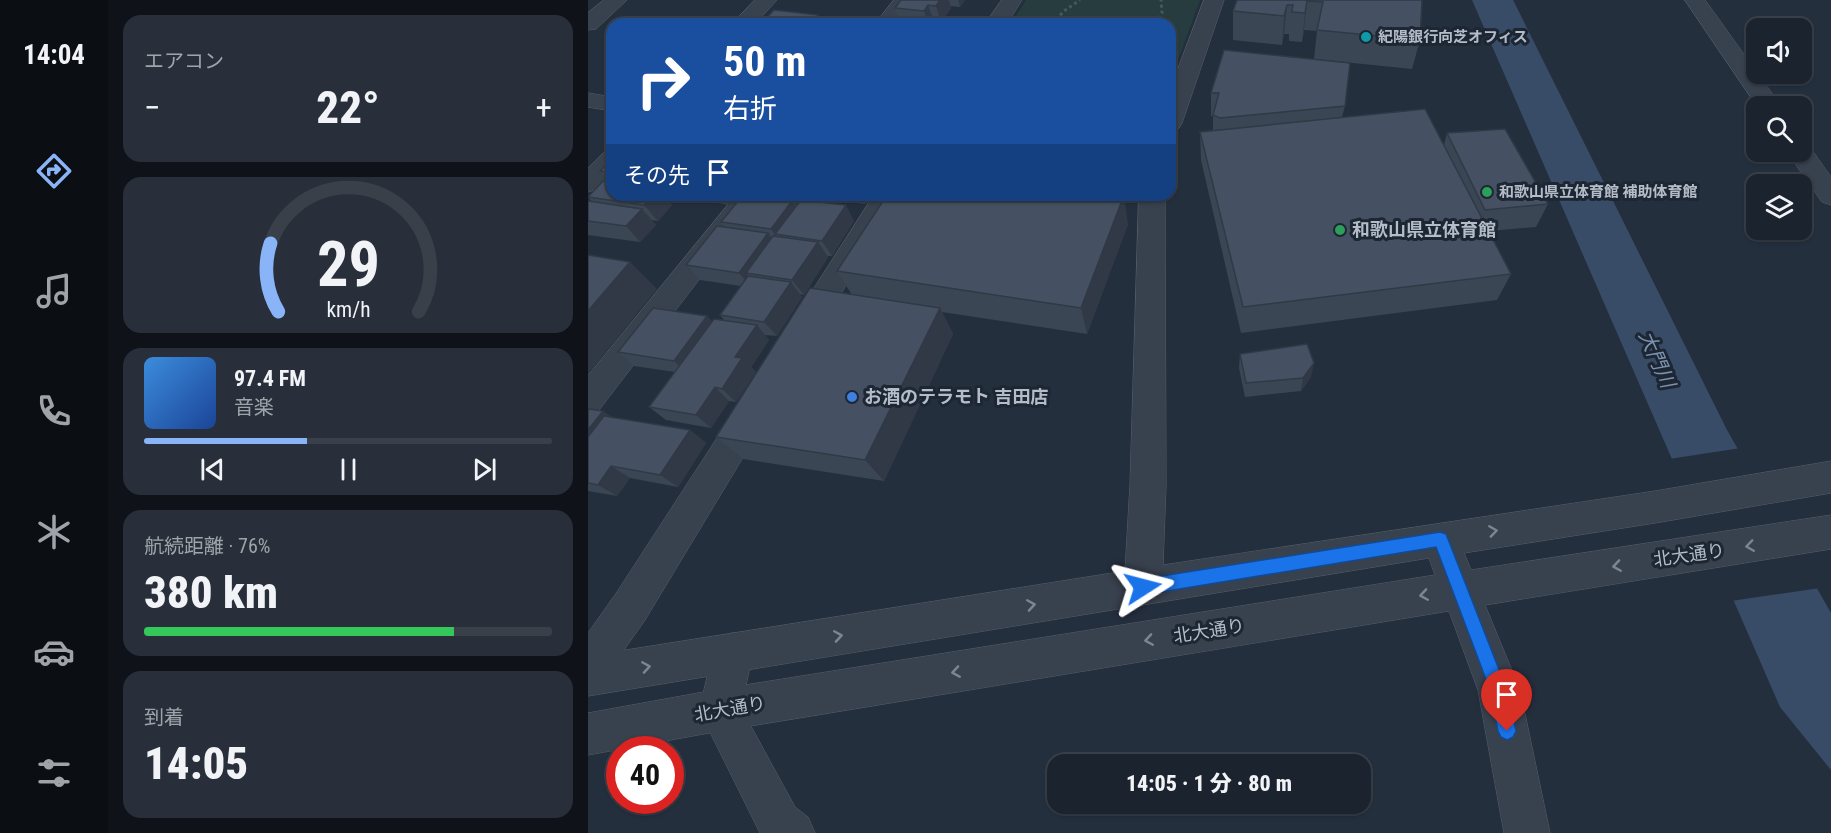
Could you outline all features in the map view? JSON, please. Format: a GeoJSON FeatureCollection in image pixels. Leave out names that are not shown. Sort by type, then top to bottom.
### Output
{"type":"FeatureCollection","features":[{"type":"Feature","properties":{"kind":"street"},"geometry":{"type":"LineString","coordinates":[[588,24],[617,0]]}},
{"type":"Feature","properties":{"kind":"street"},"geometry":{"type":"LineString","coordinates":[[749,18],[767,0]]}},
{"type":"Feature","properties":{"kind":"street"},"geometry":{"type":"LineString","coordinates":[[891,18],[905,0]]}},
{"type":"Feature","properties":{"kind":"street"},"geometry":{"type":"LineString","coordinates":[[1000,18],[1012,0]]}},
{"type":"Feature","properties":{"kind":"street"},"geometry":{"type":"LineString","coordinates":[[1176,106],[1214,0]]}},
{"type":"Feature","properties":{"kind":"street"},"geometry":{"type":"LineString","coordinates":[[1695,0],[1762,96]]}},
{"type":"Feature","properties":{"kind":"street"},"geometry":{"type":"LineString","coordinates":[[588,100],[606,103]]}},
{"type":"Feature","properties":{"kind":"street"},"geometry":{"type":"LineString","coordinates":[[1807,162],[1831,196]]}},
{"type":"Feature","properties":{"kind":"street"},"geometry":{"type":"LineString","coordinates":[[588,183],[606,165]]}},
{"type":"Feature","properties":{"kind":"street"},"geometry":{"type":"LineString","coordinates":[[588,400],[746,201]]}},
{"type":"Feature","properties":{"kind":"street"},"geometry":{"type":"LineString","coordinates":[[787,356],[883,201]]}},
{"type":"Feature","properties":{"kind":"street"},"geometry":{"type":"LineString","coordinates":[[1143,587],[1148,485],[1152,201]]}},
{"type":"Feature","properties":{"kind":"street"},"geometry":{"type":"LineString","coordinates":[[588,667],[631,606],[768,386]]}},
{"type":"Feature","properties":{"kind":"street"},"geometry":{"type":"LineString","coordinates":[[588,676],[1440,539],[1655,507],[1831,477]]}},
{"type":"Feature","properties":{"kind":"street","name":"北大通り"},"geometry":{"type":"LineString","coordinates":[[588,734],[720,710],[1820,534]]}},
{"type":"Feature","properties":{"kind":"street"},"geometry":{"type":"LineString","coordinates":[[1440,539],[1499,690],[1527,833]]}},
{"type":"Feature","properties":{"kind":"street"},"geometry":{"type":"LineString","coordinates":[[733,653],[720,710],[779,823],[792,833]]}},
{"type":"Feature","properties":{"kind":"path"},"geometry":{"type":"LineString","coordinates":[[1058,18],[1080,0]]}},
{"type":"Feature","properties":{"kind":"path"},"geometry":{"type":"LineString","coordinates":[[1161,0],[1163,10],[1161,18]]}},
{"type":"Feature","properties":{"kind":"green space"},"geometry":{"type":"Polygon","coordinates":[[[1026,0],[1200,0],[1176,66],[1176,18],[1015,18],[1026,0]]]}},
{"type":"Feature","properties":{"kind":"water","name":"大門川"},"geometry":{"type":"Polygon","coordinates":[[[1472,0],[1513,0],[1727,430],[1831,613],[1831,770],[1780,707],[1472,0]]]}},
{"type":"Feature","properties":{"kind":"pier"},"geometry":{"type":"Polygon","coordinates":[[[1741,448],[1820,588],[1731,601],[1669,459],[1741,448]]]}},
{"type":"Feature","properties":{"kind":"building"},"geometry":{"type":"Polygon","coordinates":[[[901,0],[940,0],[936,6],[928,5],[924,11],[895,8],[901,0]]]}},
{"type":"Feature","properties":{"kind":"building"},"geometry":{"type":"Polygon","coordinates":[[[1237,0],[1422,0],[1420,40],[1317,30],[1323,2],[1307,1],[1305,13],[1292,12],[1293,5],[1287,5],[1284,16],[1233,11],[1237,0]]]}},
{"type":"Feature","properties":{"kind":"building"},"geometry":{"type":"Polygon","coordinates":[[[774,10],[818,15],[815,18],[767,18],[774,10]]]}},
{"type":"Feature","properties":{"kind":"building"},"geometry":{"type":"Polygon","coordinates":[[[1224,50],[1350,63],[1345,106],[1220,118],[1213,115],[1219,93],[1211,93],[1224,50]]]}},
{"type":"Feature","properties":{"kind":"building","name":"和歌山県立体育館"},"geometry":{"type":"Polygon","coordinates":[[[1425,109],[1511,274],[1243,307],[1200,132],[1425,109]]]}},
{"type":"Feature","properties":{"kind":"building"},"geometry":{"type":"Polygon","coordinates":[[[1505,129],[1548,204],[1485,210],[1447,133],[1505,129]]]}},
{"type":"Feature","properties":{"kind":"building"},"geometry":{"type":"Polygon","coordinates":[[[603,181],[606,181],[606,200],[588,197],[603,181]]]}},
{"type":"Feature","properties":{"kind":"building"},"geometry":{"type":"Polygon","coordinates":[[[588,201],[642,209],[626,226],[588,221],[588,201]]]}},
{"type":"Feature","properties":{"kind":"building"},"geometry":{"type":"Polygon","coordinates":[[[616,201],[648,201],[644,205],[616,201]]]}},
{"type":"Feature","properties":{"kind":"building"},"geometry":{"type":"Polygon","coordinates":[[[738,201],[792,201],[771,229],[721,222],[738,201]]]}},
{"type":"Feature","properties":{"kind":"building"},"geometry":{"type":"Polygon","coordinates":[[[800,201],[846,205],[822,241],[775,234],[800,201]]]}},
{"type":"Feature","properties":{"kind":"building"},"geometry":{"type":"Polygon","coordinates":[[[883,201],[1122,201],[1081,308],[837,271],[883,201]]]}},
{"type":"Feature","properties":{"kind":"building"},"geometry":{"type":"Polygon","coordinates":[[[717,226],[768,233],[739,273],[686,265],[717,226]]]}},
{"type":"Feature","properties":{"kind":"building"},"geometry":{"type":"Polygon","coordinates":[[[773,236],[818,242],[792,280],[746,273],[773,236]]]}},
{"type":"Feature","properties":{"kind":"building"},"geometry":{"type":"Polygon","coordinates":[[[588,255],[630,262],[588,311],[588,255]]]}},
{"type":"Feature","properties":{"kind":"building"},"geometry":{"type":"Polygon","coordinates":[[[748,276],[791,282],[764,322],[720,315],[748,276]]]}},
{"type":"Feature","properties":{"kind":"building","name":"お酒のテラモト 吉田店"},"geometry":{"type":"Polygon","coordinates":[[[810,288],[940,308],[865,460],[716,437],[810,288]]]}},
{"type":"Feature","properties":{"kind":"building"},"geometry":{"type":"Polygon","coordinates":[[[653,308],[707,316],[674,361],[618,352],[653,308]]]}},
{"type":"Feature","properties":{"kind":"building"},"geometry":{"type":"Polygon","coordinates":[[[714,319],[757,325],[735,357],[742,358],[722,389],[715,387],[696,415],[649,407],[714,319]]]}},
{"type":"Feature","properties":{"kind":"building"},"geometry":{"type":"Polygon","coordinates":[[[1307,344],[1314,363],[1303,378],[1246,383],[1240,354],[1307,344]]]}},
{"type":"Feature","properties":{"kind":"building"},"geometry":{"type":"Polygon","coordinates":[[[588,409],[603,411],[588,430],[588,409]]]}},
{"type":"Feature","properties":{"kind":"building"},"geometry":{"type":"Polygon","coordinates":[[[604,416],[690,430],[660,475],[611,466],[598,485],[588,483],[588,437],[604,416]]]}},
{"type":"Feature","properties":{"kind":"place","name":"紀陽銀行向芝オフィス"},"geometry":{"type":"Point","coordinates":[1366,37]}},
{"type":"Feature","properties":{"kind":"place","name":"和歌山県立体育館 補助体育館"},"geometry":{"type":"Point","coordinates":[1487,192]}},
{"type":"Feature","properties":{"kind":"place","name":"和歌山県立体育館"},"geometry":{"type":"Point","coordinates":[1340,230]}},
{"type":"Feature","properties":{"kind":"place","name":"お酒のテラモト 吉田店"},"geometry":{"type":"Point","coordinates":[852,397]}},
{"type":"Feature","properties":{"kind":"route"},"geometry":{"type":"LineString","coordinates":[[1143,587],[1440,539],[1499,690],[1507,731]]}}]}
